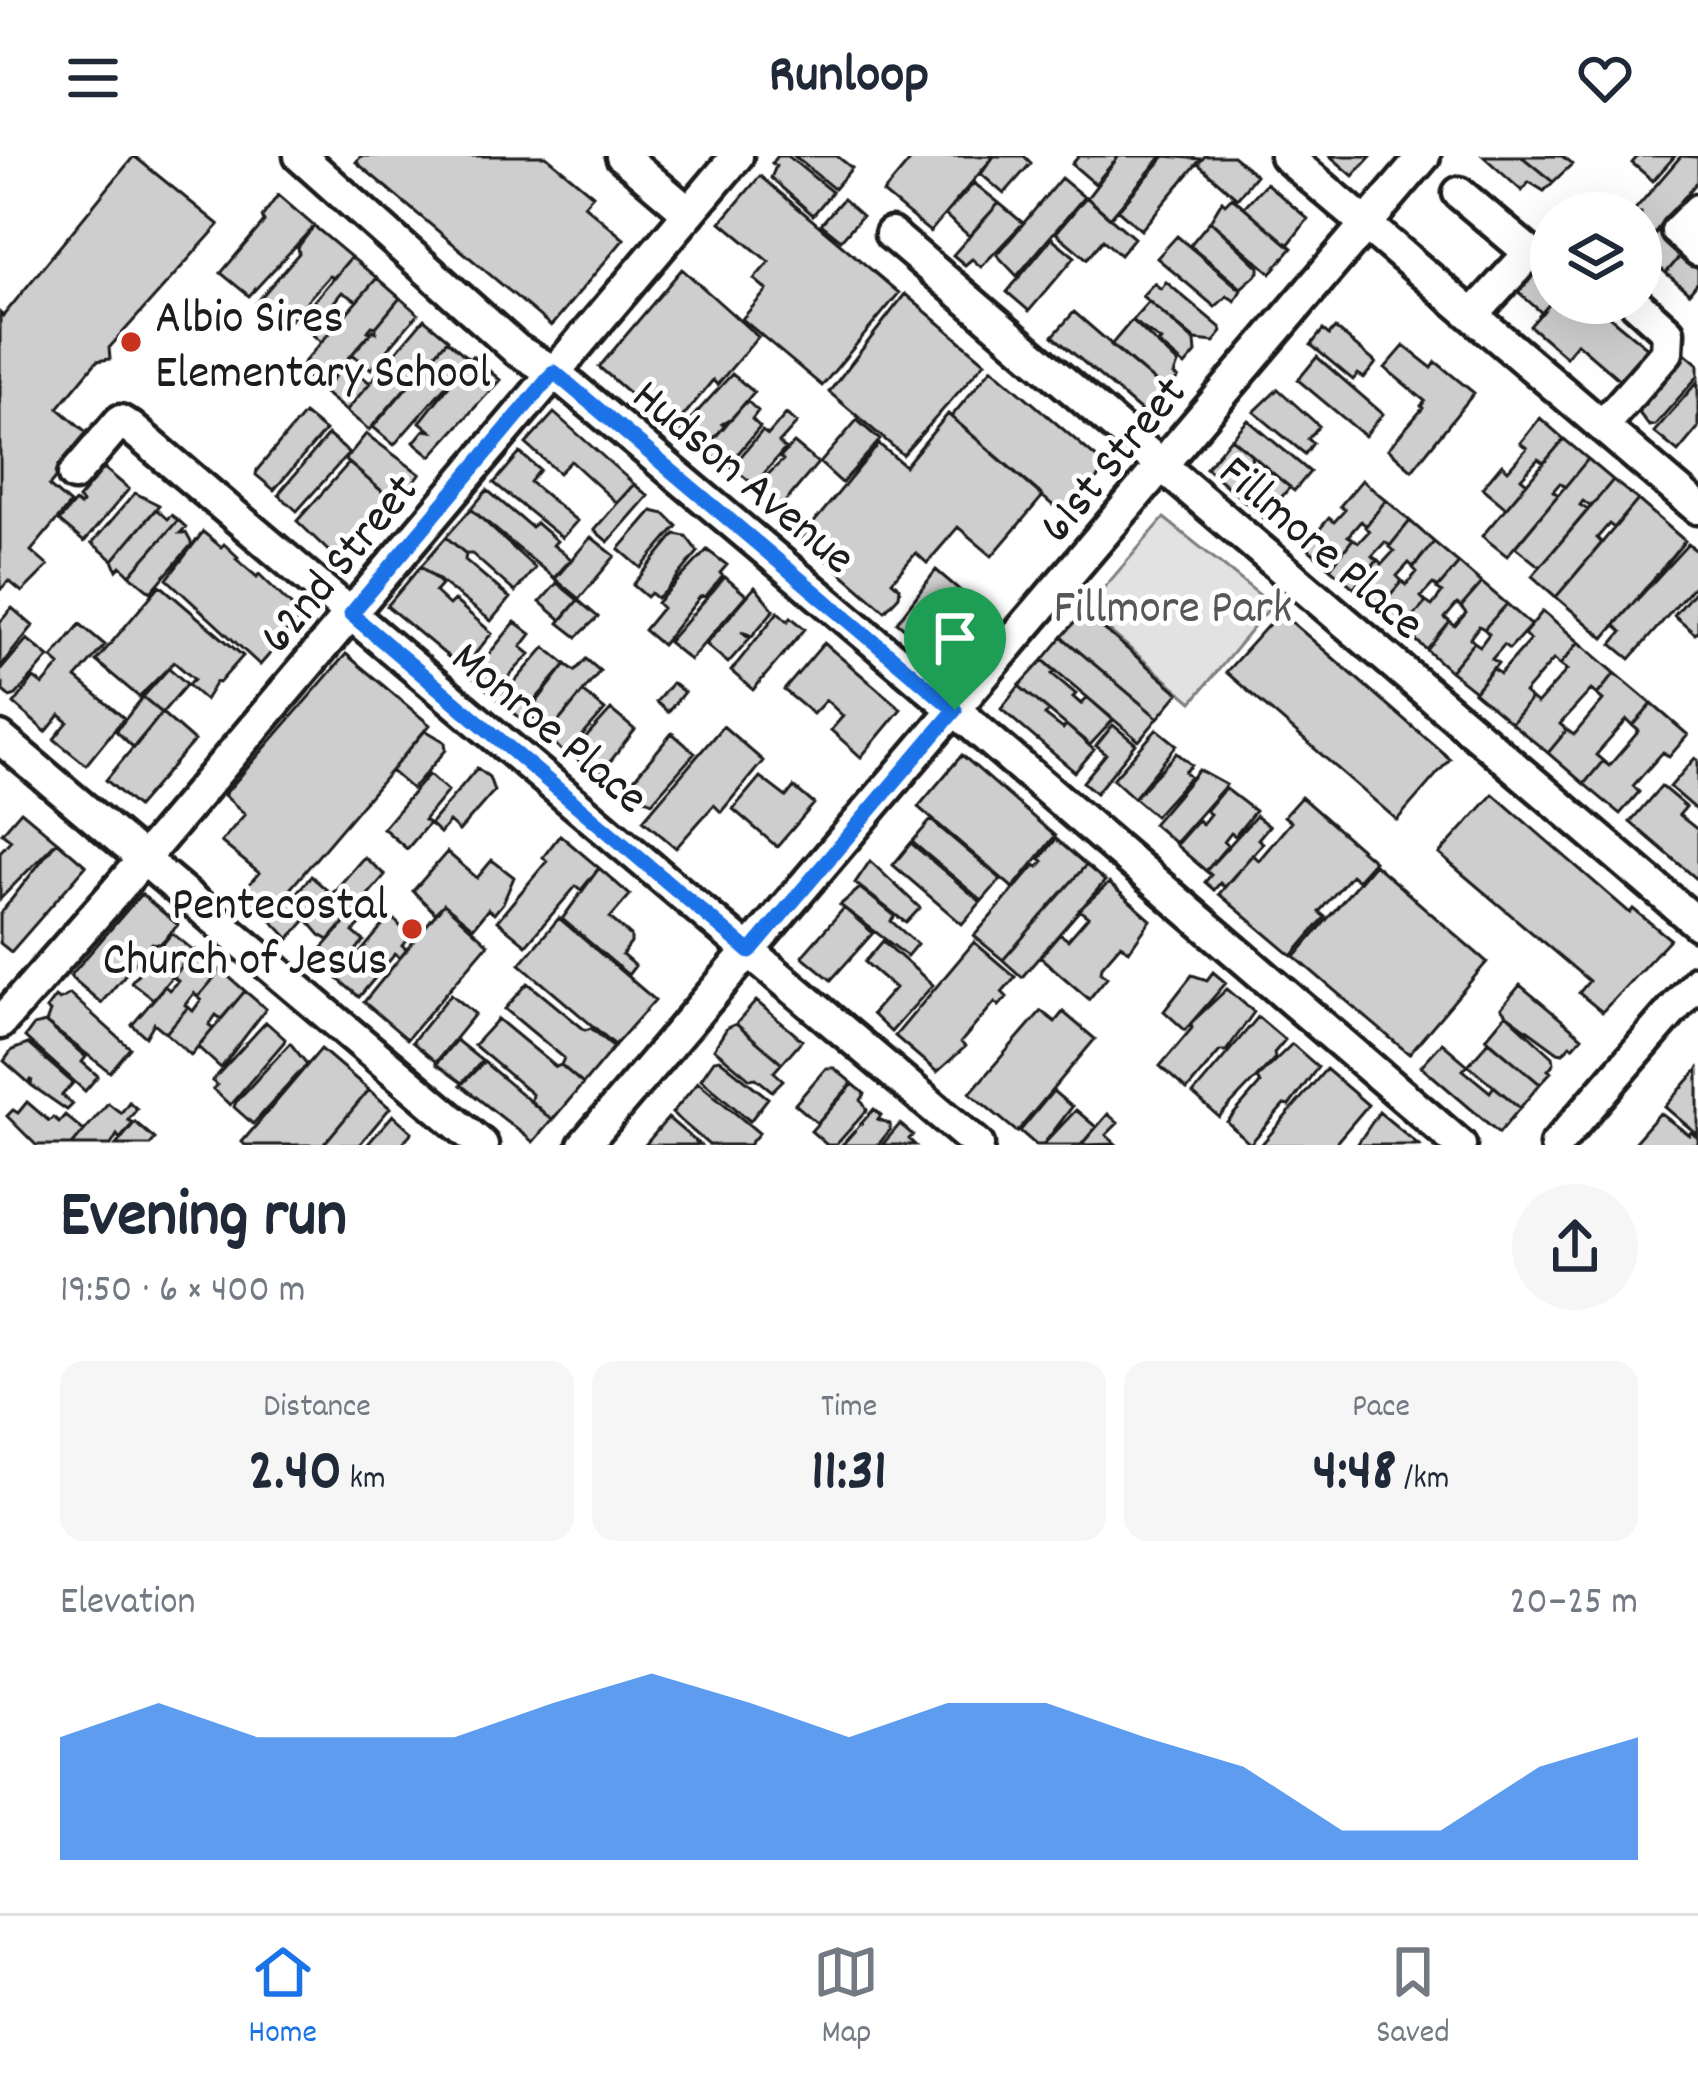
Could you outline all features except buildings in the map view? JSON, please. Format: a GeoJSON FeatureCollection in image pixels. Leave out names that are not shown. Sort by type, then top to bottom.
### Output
{"type":"FeatureCollection","features":[{"type":"Feature","properties":{"kind":"street"},"geometry":{"type":"LineString","coordinates":[[622,156],[689,213]]}},
{"type":"Feature","properties":{"kind":"street","name":"62nd Street"},"geometry":{"type":"LineString","coordinates":[[0,1023],[737,156]]}},
{"type":"Feature","properties":{"kind":"street"},"geometry":{"type":"LineString","coordinates":[[1286,156],[1698,508]]}},
{"type":"Feature","properties":{"kind":"street","name":"61st Street"},"geometry":{"type":"LineString","coordinates":[[584,1145],[1424,156]]}},
{"type":"Feature","properties":{"kind":"street","name":"Hudson Avenue"},"geometry":{"type":"LineString","coordinates":[[315,161],[518,350],[554,372],[955,710],[1460,1145]]}},
{"type":"Feature","properties":{"kind":"street"},"geometry":{"type":"LineString","coordinates":[[1460,193],[1530,253],[1473,315]]}},
{"type":"Feature","properties":{"kind":"street"},"geometry":{"type":"LineString","coordinates":[[1698,210],[1677,231],[1698,250]]}},
{"type":"Feature","properties":{"kind":"street","name":"Fillmore Place"},"geometry":{"type":"LineString","coordinates":[[891,234],[1698,924]]}},
{"type":"Feature","properties":{"kind":"street"},"geometry":{"type":"LineString","coordinates":[[1603,425],[1667,352],[1668,332],[1659,324]]}},
{"type":"Feature","properties":{"kind":"street","name":"Monroe Place"},"geometry":{"type":"LineString","coordinates":[[74,475],[120,422],[978,1145]]}},
{"type":"Feature","properties":{"kind":"street"},"geometry":{"type":"LineString","coordinates":[[0,738],[482,1145]]}},
{"type":"Feature","properties":{"kind":"street"},"geometry":{"type":"LineString","coordinates":[[1556,1145],[1698,981]]}},
{"type":"Feature","properties":{"kind":"green space","name":"Fillmore Park"},"geometry":{"type":"Polygon","coordinates":[[[1164,518],[1272,605],[1192,702],[1085,610],[1164,518]]]}},
{"type":"Feature","properties":{"kind":"place","name":"Albio Sires Elementary School"},"geometry":{"type":"Point","coordinates":[131,342]}},
{"type":"Feature","properties":{"kind":"place","name":"Pentecostal Church of Jesus"},"geometry":{"type":"Point","coordinates":[412,929]}},
{"type":"Feature","properties":{"kind":"route"},"geometry":{"type":"LineString","coordinates":[[554,372],[955,710],[750,952],[351,614],[554,372]]}}]}
